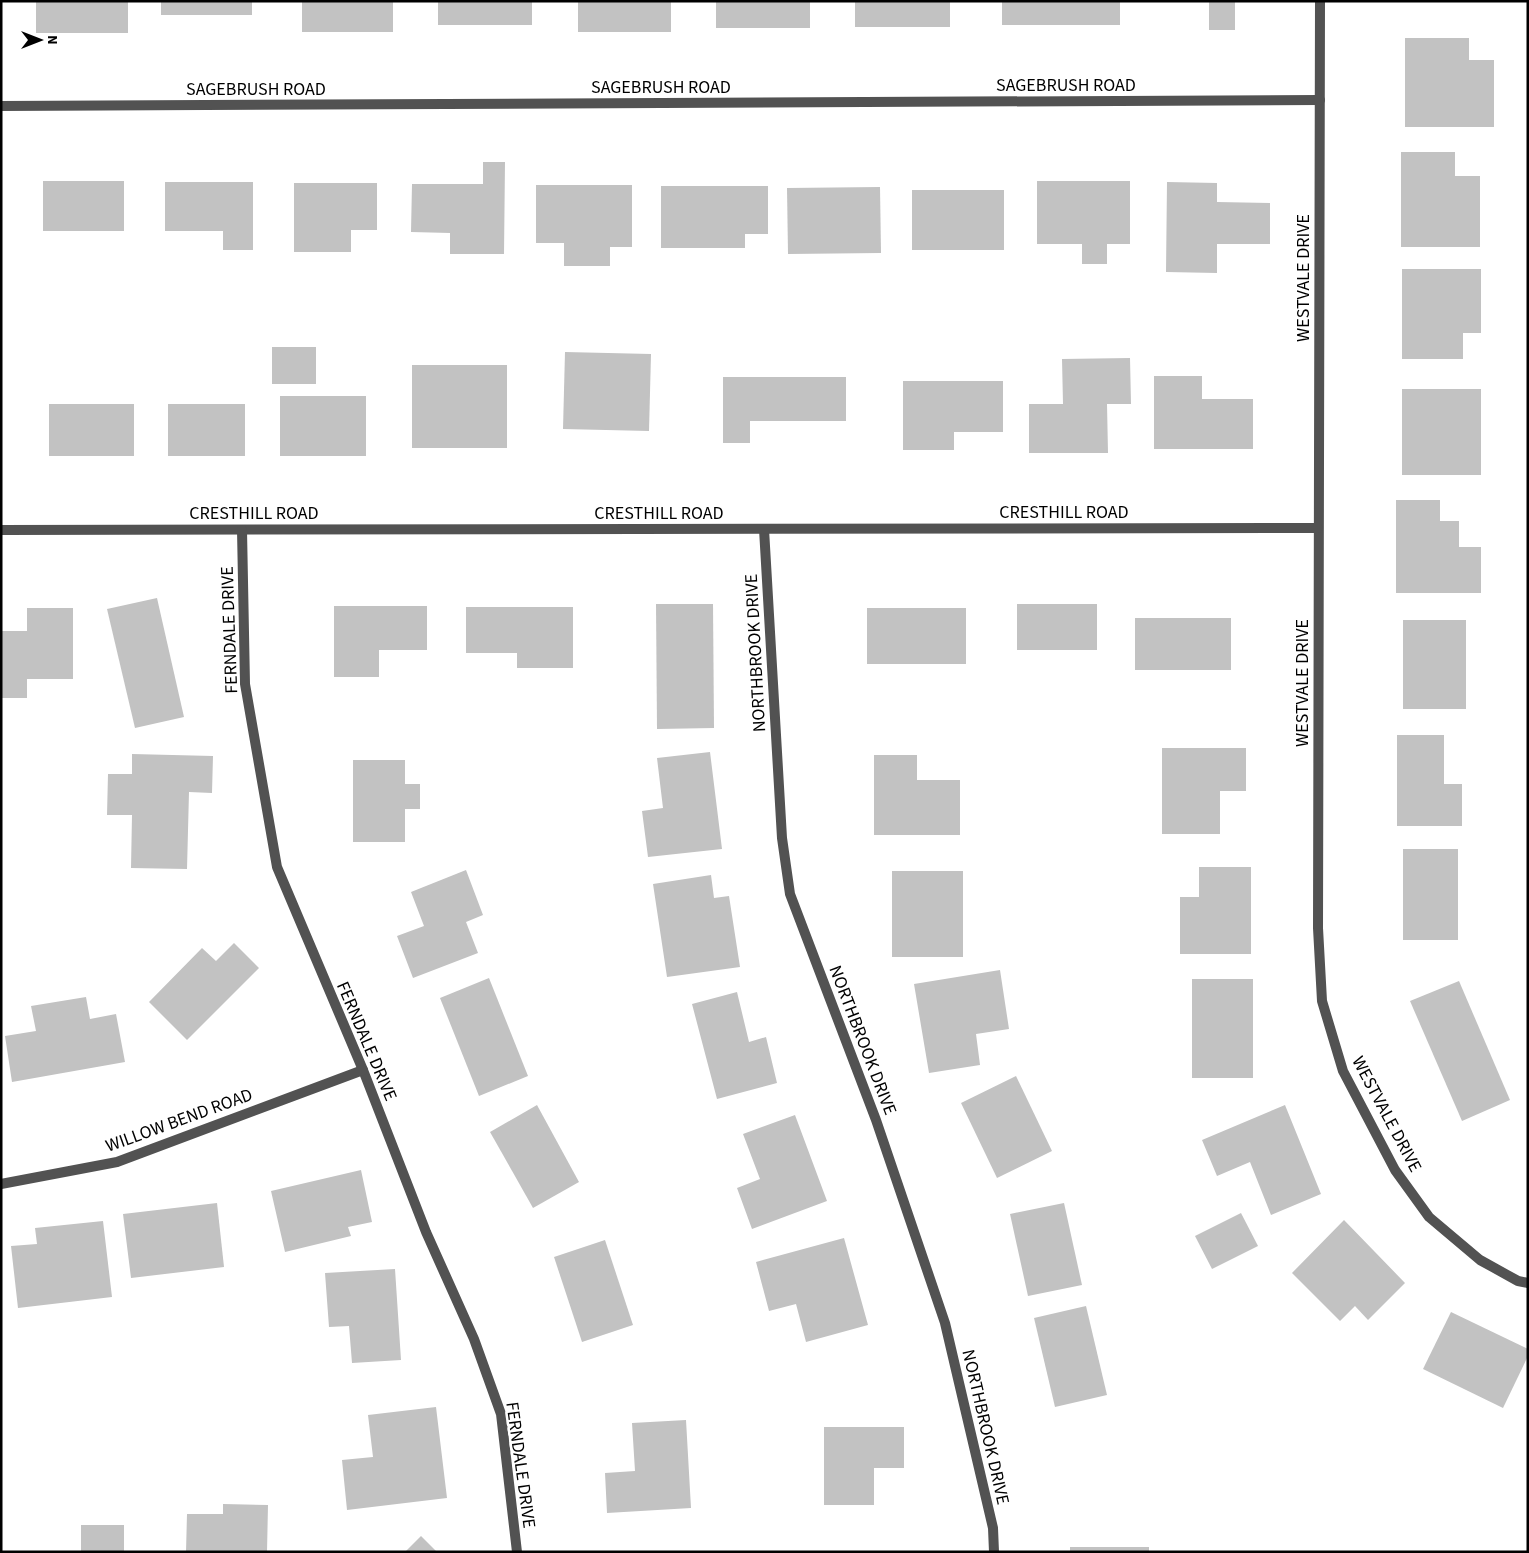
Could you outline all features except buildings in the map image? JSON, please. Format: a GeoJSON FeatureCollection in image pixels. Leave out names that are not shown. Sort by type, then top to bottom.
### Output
{"type":"FeatureCollection","features":[{"type":"Feature","properties":{"kind":"street","name":"WESTVALE DRIVE"},"geometry":{"type":"LineString","coordinates":[[1320,1],[1318,928],[1322,1002],[1343,1071],[1395,1170],[1429,1217],[1480,1260],[1518,1282],[1528,1283]]}},
{"type":"Feature","properties":{"kind":"street","name":"SAGEBRUSH ROAD"},"geometry":{"type":"LineString","coordinates":[[1,106],[1320,100]]}},
{"type":"Feature","properties":{"kind":"street","name":"CRESTHILL ROAD"},"geometry":{"type":"LineString","coordinates":[[1,530],[1318,528]]}},
{"type":"Feature","properties":{"kind":"street","name":"NORTHBROOK DRIVE"},"geometry":{"type":"LineString","coordinates":[[764,529],[782,838],[790,894],[876,1120],[945,1323],[994,1528],[994,1552]]}},
{"type":"Feature","properties":{"kind":"street","name":"FERNDALE DRIVE"},"geometry":{"type":"LineString","coordinates":[[242,530],[244,684],[277,867],[363,1070],[426,1232],[474,1339],[501,1414],[517,1552]]}},
{"type":"Feature","properties":{"kind":"street","name":"WILLOW BEND ROAD"},"geometry":{"type":"LineString","coordinates":[[1,1184],[117,1162],[363,1070]]}}]}
